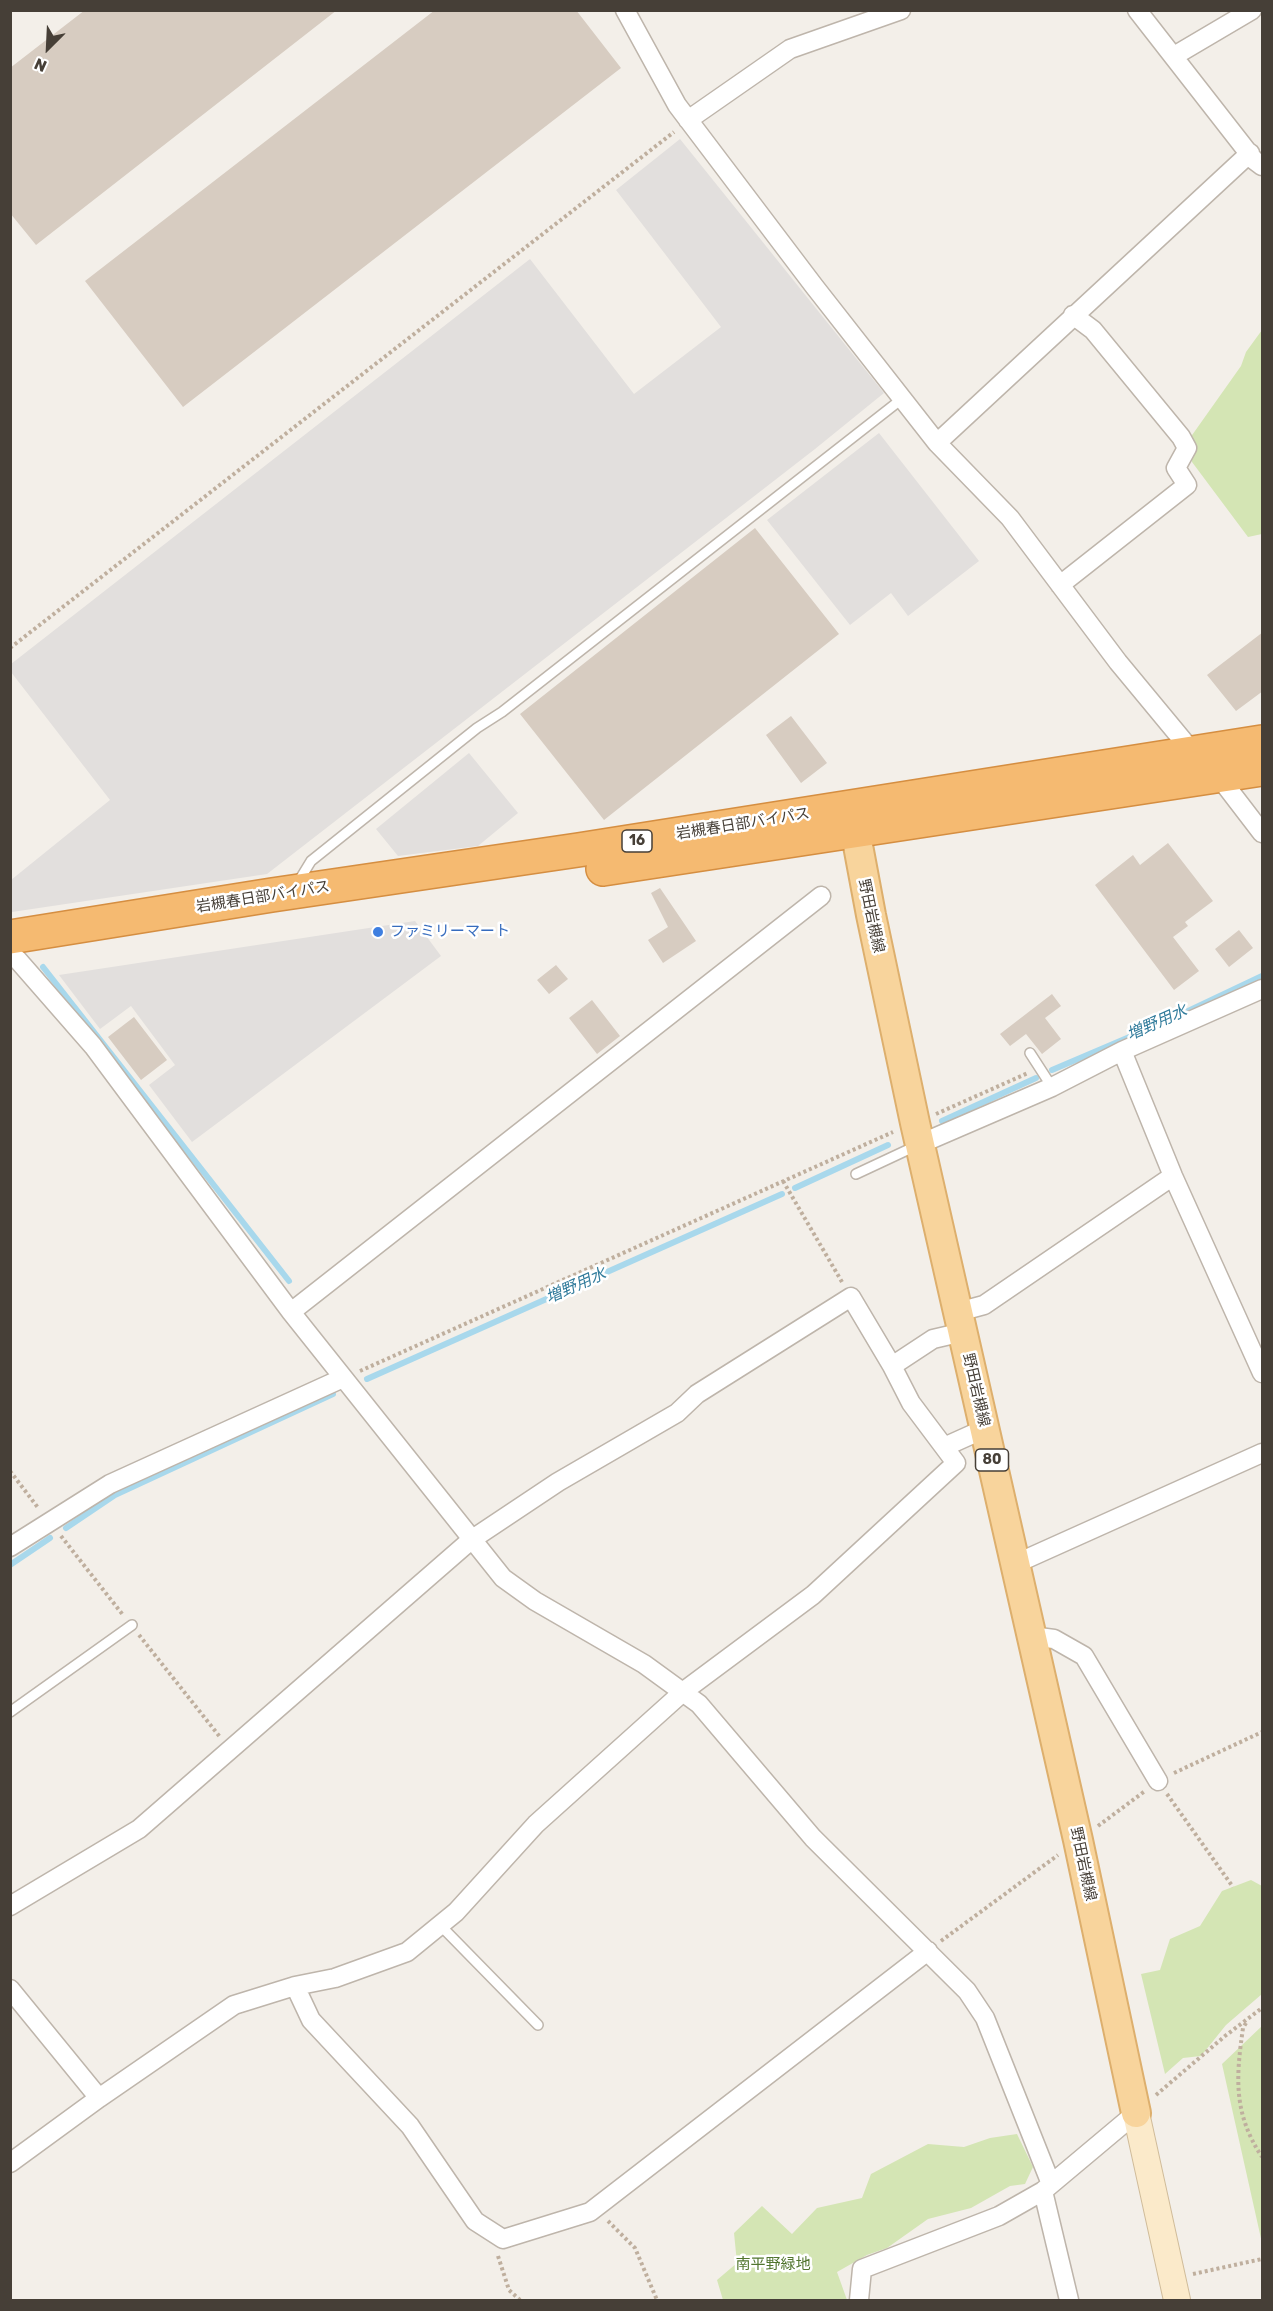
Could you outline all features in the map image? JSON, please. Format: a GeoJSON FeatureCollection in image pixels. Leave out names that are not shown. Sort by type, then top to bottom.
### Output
{"type":"FeatureCollection","features":[{"type":"Feature","properties":{"kind":"highway","name":"岩槻春日部バイパス"},"geometry":{"type":"LineString","coordinates":[[12,952],[272,916],[853,820],[1192,753],[1263,742]]}},
{"type":"Feature","properties":{"kind":"highway","name":"岩槻春日部バイパス"},"geometry":{"type":"LineString","coordinates":[[12,952],[292,892],[578,850],[853,820],[1263,769]]}},
{"type":"Feature","properties":{"kind":"main road","name":"野田岩槻線"},"geometry":{"type":"LineString","coordinates":[[853,820],[917,1134],[1078,1840],[1137,2113]]}},
{"type":"Feature","properties":{"kind":"street"},"geometry":{"type":"LineString","coordinates":[[625,10],[677,105],[814,286],[937,443],[1010,518],[1118,662],[1192,753],[1220,776],[1263,833]]}},
{"type":"Feature","properties":{"kind":"street"},"geometry":{"type":"LineString","coordinates":[[688,120],[790,49],[901,10]]}},
{"type":"Feature","properties":{"kind":"street"},"geometry":{"type":"LineString","coordinates":[[1137,10],[1254,160],[1263,166]]}},
{"type":"Feature","properties":{"kind":"street"},"geometry":{"type":"LineString","coordinates":[[1174,56],[1252,10]]}},
{"type":"Feature","properties":{"kind":"street"},"geometry":{"type":"LineString","coordinates":[[937,443],[1250,153]]}},
{"type":"Feature","properties":{"kind":"street"},"geometry":{"type":"LineString","coordinates":[[1060,585],[1187,485],[1176,468],[1187,448],[1181,438],[1093,330],[1073,315]]}},
{"type":"Feature","properties":{"kind":"street"},"geometry":{"type":"LineString","coordinates":[[291,1312],[821,896]]}},
{"type":"Feature","properties":{"kind":"street"},"geometry":{"type":"LineString","coordinates":[[12,952],[93,1046],[291,1312],[503,1578],[535,1601],[644,1664],[684,1691],[713,1719],[813,1838],[967,1991],[985,2018],[1047,2188],[1069,2301]]}},
{"type":"Feature","properties":{"kind":"street"},"geometry":{"type":"LineString","coordinates":[[917,1134],[1052,1087],[1122,1051],[1263,989]]}},
{"type":"Feature","properties":{"kind":"street"},"geometry":{"type":"LineString","coordinates":[[1122,1051],[1173,1176],[1263,1373]]}},
{"type":"Feature","properties":{"kind":"street"},"geometry":{"type":"LineString","coordinates":[[892,1366],[961,1322],[1173,1176]]}},
{"type":"Feature","properties":{"kind":"street"},"geometry":{"type":"LineString","coordinates":[[10,1906],[139,1829],[471,1540],[558,1482],[677,1413],[698,1394],[850,1297],[892,1366],[911,1403],[956,1462],[813,1595],[684,1691],[536,1824],[456,1912],[407,1952],[335,1978],[295,1986],[234,2006],[99,2098],[10,2163]]}},
{"type":"Feature","properties":{"kind":"street"},"geometry":{"type":"LineString","coordinates":[[10,1546],[110,1484],[343,1378]]}},
{"type":"Feature","properties":{"kind":"street"},"geometry":{"type":"LineString","coordinates":[[944,1447],[984,1429]]}},
{"type":"Feature","properties":{"kind":"street"},"geometry":{"type":"LineString","coordinates":[[1015,1564],[1263,1453]]}},
{"type":"Feature","properties":{"kind":"street"},"geometry":{"type":"LineString","coordinates":[[1031,1636],[1054,1639],[1084,1656],[1158,1781]]}},
{"type":"Feature","properties":{"kind":"street"},"geometry":{"type":"LineString","coordinates":[[295,1986],[311,2020],[410,2126],[475,2221],[503,2239],[590,2212],[928,1951]]}},
{"type":"Feature","properties":{"kind":"street"},"geometry":{"type":"LineString","coordinates":[[10,1989],[99,2098]]}},
{"type":"Feature","properties":{"kind":"street"},"geometry":{"type":"LineString","coordinates":[[859,2301],[862,2269],[999,2216],[1047,2188],[1137,2113],[1175,2289]]}},
{"type":"Feature","properties":{"kind":"lane"},"geometry":{"type":"LineString","coordinates":[[292,892],[311,861],[477,728],[502,712],[903,398]]}},
{"type":"Feature","properties":{"kind":"lane"},"geometry":{"type":"LineString","coordinates":[[1030,1053],[1052,1087]]}},
{"type":"Feature","properties":{"kind":"lane"},"geometry":{"type":"LineString","coordinates":[[856,1174],[917,1134]]}},
{"type":"Feature","properties":{"kind":"lane"},"geometry":{"type":"LineString","coordinates":[[10,1712],[132,1625]]}},
{"type":"Feature","properties":{"kind":"lane"},"geometry":{"type":"LineString","coordinates":[[440,1925],[538,2025]]}},
{"type":"Feature","properties":{"kind":"path"},"geometry":{"type":"LineString","coordinates":[[10,648],[688,120]]}},
{"type":"Feature","properties":{"kind":"path"},"geometry":{"type":"LineString","coordinates":[[343,1378],[783,1181],[917,1134],[1040,1068]]}},
{"type":"Feature","properties":{"kind":"path"},"geometry":{"type":"LineString","coordinates":[[783,1181],[850,1297]]}},
{"type":"Feature","properties":{"kind":"path"},"geometry":{"type":"LineString","coordinates":[[10,1472],[49,1521]]}},
{"type":"Feature","properties":{"kind":"path"},"geometry":{"type":"LineString","coordinates":[[928,1951],[1158,1781],[1263,1732]]}},
{"type":"Feature","properties":{"kind":"path"},"geometry":{"type":"LineString","coordinates":[[1158,1781],[1233,1887]]}},
{"type":"Feature","properties":{"kind":"path"},"geometry":{"type":"LineString","coordinates":[[1137,2113],[1225,2036],[1263,2008]]}},
{"type":"Feature","properties":{"kind":"path"},"geometry":{"type":"LineString","coordinates":[[1248,2019],[1243,2028],[1238,2064],[1238,2096],[1253,2143],[1263,2157]]}},
{"type":"Feature","properties":{"kind":"path"},"geometry":{"type":"LineString","coordinates":[[590,2212],[606,2218],[635,2248],[657,2301]]}},
{"type":"Feature","properties":{"kind":"path"},"geometry":{"type":"LineString","coordinates":[[490,2231],[509,2290],[520,2301]]}},
{"type":"Feature","properties":{"kind":"path"},"geometry":{"type":"LineString","coordinates":[[1175,2289],[1263,2259]]}},
{"type":"Feature","properties":{"kind":"green space"},"geometry":{"type":"Polygon","coordinates":[[[1262,330],[1262,534],[1248,537],[1192,462],[1190,438],[1241,366],[1246,352],[1262,330]]]}},
{"type":"Feature","properties":{"kind":"green space"},"geometry":{"type":"Polygon","coordinates":[[[1251,1880],[1262,1886],[1262,1994],[1226,2025],[1201,2056],[1183,2058],[1165,2074],[1141,1974],[1160,1970],[1170,1939],[1200,1926],[1222,1891],[1251,1880]]]}},
{"type":"Feature","properties":{"kind":"green space"},"geometry":{"type":"Polygon","coordinates":[[[1262,2026],[1262,2243],[1222,2064],[1262,2026]]]}},
{"type":"Feature","properties":{"kind":"green space","name":"南平野緑地"},"geometry":{"type":"Polygon","coordinates":[[[1017,2134],[1033,2167],[1025,2184],[1010,2186],[971,2208],[928,2219],[887,2248],[867,2255],[837,2272],[847,2300],[723,2300],[717,2280],[737,2263],[734,2233],[762,2206],[792,2234],[817,2208],[862,2198],[871,2174],[928,2144],[964,2147],[990,2138],[1017,2134]]]}},
{"type":"Feature","properties":{"kind":"shaded area"},"geometry":{"type":"Polygon","coordinates":[[[680,139],[884,393],[267,874],[12,912],[11,880],[110,800],[11,672],[11,664],[530,259],[634,394],[721,327],[616,190],[680,139]]]}},
{"type":"Feature","properties":{"kind":"shaded area"},"geometry":{"type":"Polygon","coordinates":[[[879,433],[979,561],[908,616],[891,593],[850,625],[767,520],[879,433]]]}},
{"type":"Feature","properties":{"kind":"shaded area"},"geometry":{"type":"Polygon","coordinates":[[[469,753],[518,813],[478,846],[398,856],[376,829],[469,753]]]}},
{"type":"Feature","properties":{"kind":"shaded area"},"geometry":{"type":"Polygon","coordinates":[[[415,921],[441,956],[192,1142],[149,1085],[175,1065],[131,1006],[100,1029],[59,975],[415,921]]]}},
{"type":"Feature","properties":{"kind":"building"},"geometry":{"type":"Polygon","coordinates":[[[85,10],[337,10],[36,245],[10,213],[10,68],[85,10]]]}},
{"type":"Feature","properties":{"kind":"building"},"geometry":{"type":"Polygon","coordinates":[[[435,10],[576,10],[621,68],[183,407],[85,281],[435,10]]]}},
{"type":"Feature","properties":{"kind":"building"},"geometry":{"type":"Polygon","coordinates":[[[755,528],[839,634],[604,820],[520,714],[755,528]]]}},
{"type":"Feature","properties":{"kind":"building"},"geometry":{"type":"Polygon","coordinates":[[[1263,632],[1263,691],[1236,711],[1207,675],[1263,632]]]}},
{"type":"Feature","properties":{"kind":"building"},"geometry":{"type":"Polygon","coordinates":[[[791,716],[827,763],[801,783],[766,735],[791,716]]]}},
{"type":"Feature","properties":{"kind":"building"},"geometry":{"type":"Polygon","coordinates":[[[1168,843],[1213,901],[1185,922],[1188,926],[1173,937],[1199,971],[1174,990],[1095,885],[1133,855],[1140,865],[1168,843]]]}},
{"type":"Feature","properties":{"kind":"building"},"geometry":{"type":"Polygon","coordinates":[[[660,888],[696,941],[663,963],[648,940],[668,927],[651,893],[660,888]]]}},
{"type":"Feature","properties":{"kind":"building"},"geometry":{"type":"Polygon","coordinates":[[[1239,930],[1253,948],[1229,967],[1215,949],[1239,930]]]}},
{"type":"Feature","properties":{"kind":"building"},"geometry":{"type":"Polygon","coordinates":[[[556,965],[568,979],[549,994],[537,980],[556,965]]]}},
{"type":"Feature","properties":{"kind":"building"},"geometry":{"type":"Polygon","coordinates":[[[1052,994],[1061,1006],[1045,1018],[1061,1039],[1042,1054],[1026,1034],[1010,1046],[1000,1034],[1052,994]]]}},
{"type":"Feature","properties":{"kind":"building"},"geometry":{"type":"Polygon","coordinates":[[[592,1000],[620,1036],[597,1054],[569,1018],[592,1000]]]}},
{"type":"Feature","properties":{"kind":"building"},"geometry":{"type":"Polygon","coordinates":[[[134,1017],[167,1060],[141,1080],[108,1037],[134,1017]]]}},
{"type":"Feature","properties":{"kind":"waterway"},"geometry":{"type":"LineString","coordinates":[[43,967],[289,1281]]}},
{"type":"Feature","properties":{"kind":"waterway","name":"増野用水"},"geometry":{"type":"LineString","coordinates":[[1052,1070],[1167,1021],[1262,976]]}},
{"type":"Feature","properties":{"kind":"waterway","name":"増野用水"},"geometry":{"type":"LineString","coordinates":[[942,1121],[1036,1078]]}},
{"type":"Feature","properties":{"kind":"waterway","name":"増野用水"},"geometry":{"type":"LineString","coordinates":[[795,1188],[888,1145]]}},
{"type":"Feature","properties":{"kind":"waterway","name":"増野用水"},"geometry":{"type":"LineString","coordinates":[[367,1379],[782,1194]]}},
{"type":"Feature","properties":{"kind":"waterway"},"geometry":{"type":"LineString","coordinates":[[66,1528],[115,1495],[333,1394]]}},
{"type":"Feature","properties":{"kind":"waterway"},"geometry":{"type":"LineString","coordinates":[[10,1565],[50,1538]]}},
{"type":"Feature","properties":{"kind":"place","name":"ファミリーマート"},"geometry":{"type":"Point","coordinates":[378,932]}}]}
